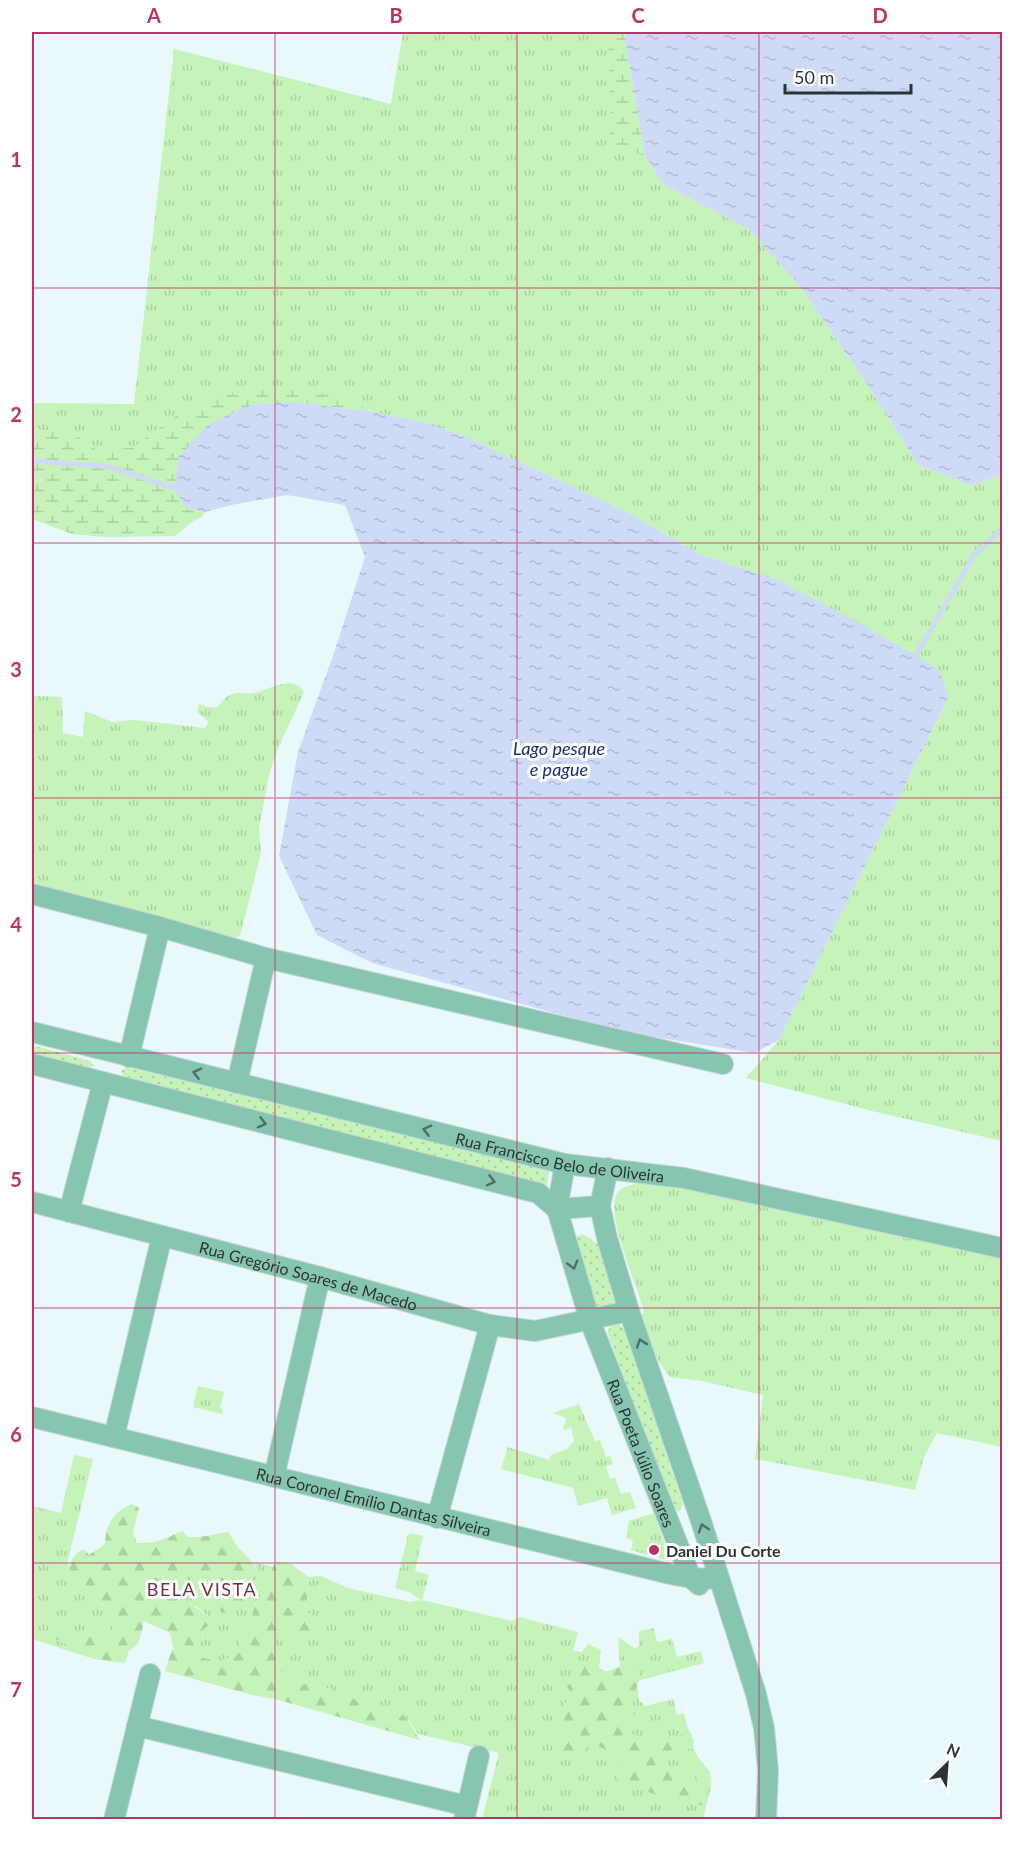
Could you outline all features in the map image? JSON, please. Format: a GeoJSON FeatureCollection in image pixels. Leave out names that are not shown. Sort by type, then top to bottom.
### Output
{"type":"FeatureCollection","features":[{"type":"Feature","properties":{"kind":"street"},"geometry":{"type":"LineString","coordinates":[[32,894],[160,927],[266,958],[723,1064]]}},
{"type":"Feature","properties":{"kind":"street"},"geometry":{"type":"LineString","coordinates":[[102,1082],[112,1081],[113,1066],[125,1055],[160,927]]}},
{"type":"Feature","properties":{"kind":"street"},"geometry":{"type":"LineString","coordinates":[[237,1083],[266,958]]}},
{"type":"Feature","properties":{"kind":"street","name":"Rua Francisco Belo de Oliveira"},"geometry":{"type":"LineString","coordinates":[[32,1032],[565,1164],[684,1178],[1002,1248]]}},
{"type":"Feature","properties":{"kind":"street"},"geometry":{"type":"LineString","coordinates":[[69,1212],[102,1082],[98,1073],[101,1056],[98,1048]]}},
{"type":"Feature","properties":{"kind":"street","name":"Rua Francisco Belo de Oliveira"},"geometry":{"type":"LineString","coordinates":[[32,1064],[538,1193],[557,1209]]}},
{"type":"Feature","properties":{"kind":"street","name":"Rua Poeta Júlio Soares"},"geometry":{"type":"LineString","coordinates":[[565,1164],[557,1209],[590,1321],[691,1578]]}},
{"type":"Feature","properties":{"kind":"street","name":"Rua Poeta Júlio Soares"},"geometry":{"type":"LineString","coordinates":[[608,1168],[600,1206],[629,1311],[756,1694],[764,1728],[768,1770],[766,1820]]}},
{"type":"Feature","properties":{"kind":"street","name":"Rua Gregório Soares de Macedo"},"geometry":{"type":"LineString","coordinates":[[32,1202],[490,1324],[535,1330],[590,1321]]}},
{"type":"Feature","properties":{"kind":"street"},"geometry":{"type":"LineString","coordinates":[[557,1209],[600,1206]]}},
{"type":"Feature","properties":{"kind":"street"},"geometry":{"type":"LineString","coordinates":[[114,1437],[162,1236]]}},
{"type":"Feature","properties":{"kind":"street"},"geometry":{"type":"LineString","coordinates":[[274,1478],[320,1277]]}},
{"type":"Feature","properties":{"kind":"street"},"geometry":{"type":"LineString","coordinates":[[590,1321],[629,1311]]}},
{"type":"Feature","properties":{"kind":"street"},"geometry":{"type":"LineString","coordinates":[[436,1518],[490,1324]]}},
{"type":"Feature","properties":{"kind":"street","name":"Rua Coronel Emílio Dantas Silveira"},"geometry":{"type":"LineString","coordinates":[[32,1417],[436,1518],[691,1578],[719,1579]]}},
{"type":"Feature","properties":{"kind":"street"},"geometry":{"type":"LineString","coordinates":[[691,1578],[726,1604]]}},
{"type":"Feature","properties":{"kind":"street"},"geometry":{"type":"LineString","coordinates":[[114,1820],[150,1674]]}},
{"type":"Feature","properties":{"kind":"street"},"geometry":{"type":"LineString","coordinates":[[137,1726],[466,1813],[479,1756]]}},
{"type":"Feature","properties":{"kind":"green space"},"geometry":{"type":"Polygon","coordinates":[[[403,32],[608,32],[612,116],[608,143],[645,156],[663,184],[750,230],[802,289],[873,393],[918,465],[972,486],[1002,474],[1002,1141],[872,1111],[746,1078],[779,1040],[949,696],[780,581],[699,554],[629,513],[475,441],[433,424],[373,412],[346,397],[216,397],[180,413],[134,447],[100,452],[73,433],[32,429],[32,403],[134,404],[174,49],[391,104],[403,32]]]}},
{"type":"Feature","properties":{"kind":"green space"},"geometry":{"type":"Polygon","coordinates":[[[608,32],[626,32],[625,40],[645,156],[608,143],[611,121],[608,32]]]}},
{"type":"Feature","properties":{"kind":"green space"},"geometry":{"type":"Polygon","coordinates":[[[275,387],[346,397],[373,412],[294,402],[248,405],[186,508],[205,512],[202,517],[193,521],[175,536],[105,537],[72,534],[32,519],[32,429],[73,433],[100,452],[133,447],[180,413],[216,397],[247,389],[275,387]]]}},
{"type":"Feature","properties":{"kind":"green space"},"geometry":{"type":"Polygon","coordinates":[[[291,683],[299,686],[304,692],[276,753],[269,775],[259,829],[261,853],[240,936],[230,939],[32,890],[32,696],[62,697],[63,733],[83,737],[85,711],[112,722],[134,720],[205,728],[209,722],[197,712],[199,704],[213,707],[236,693],[253,694],[291,683]]]}},
{"type":"Feature","properties":{"kind":"green space"},"geometry":{"type":"Polygon","coordinates":[[[32,1045],[91,1061],[93,1066],[88,1068],[32,1053],[32,1045]]]}},
{"type":"Feature","properties":{"kind":"green space"},"geometry":{"type":"Polygon","coordinates":[[[127,1067],[549,1170],[547,1186],[124,1078],[121,1071],[127,1067]]]}},
{"type":"Feature","properties":{"kind":"green space"},"geometry":{"type":"Polygon","coordinates":[[[644,1182],[683,1186],[1002,1257],[1002,1447],[937,1433],[924,1457],[915,1490],[755,1459],[763,1395],[702,1381],[669,1377],[637,1322],[644,1312],[618,1231],[614,1201],[618,1192],[623,1188],[644,1182]]]}},
{"type":"Feature","properties":{"kind":"green space"},"geometry":{"type":"Polygon","coordinates":[[[583,1234],[599,1245],[616,1300],[614,1305],[602,1308],[596,1306],[573,1238],[583,1234]]]}},
{"type":"Feature","properties":{"kind":"green space"},"geometry":{"type":"Polygon","coordinates":[[[619,1324],[625,1330],[683,1504],[679,1512],[670,1507],[607,1332],[611,1326],[619,1324]]]}},
{"type":"Feature","properties":{"kind":"green space"},"geometry":{"type":"Polygon","coordinates":[[[198,1386],[224,1392],[220,1408],[223,1409],[222,1414],[193,1407],[198,1386]]]}},
{"type":"Feature","properties":{"kind":"green space"},"geometry":{"type":"Polygon","coordinates":[[[579,1404],[595,1441],[600,1440],[606,1457],[610,1456],[613,1464],[606,1466],[610,1479],[615,1478],[621,1494],[630,1492],[636,1508],[612,1515],[607,1498],[578,1506],[573,1488],[501,1469],[508,1447],[549,1460],[551,1455],[567,1449],[574,1441],[571,1428],[563,1430],[566,1418],[553,1413],[579,1404]]]}},
{"type":"Feature","properties":{"kind":"green space"},"geometry":{"type":"Polygon","coordinates":[[[74,1455],[93,1459],[67,1564],[70,1566],[69,1577],[85,1584],[93,1598],[118,1613],[111,1634],[96,1637],[57,1628],[63,1643],[81,1647],[94,1659],[32,1639],[32,1506],[61,1513],[74,1455]]]}},
{"type":"Feature","properties":{"kind":"green space"},"geometry":{"type":"Polygon","coordinates":[[[132,1504],[139,1508],[133,1532],[137,1543],[156,1541],[183,1531],[187,1537],[229,1532],[259,1575],[251,1583],[241,1587],[249,1599],[239,1610],[222,1613],[213,1603],[212,1598],[207,1595],[172,1595],[186,1601],[208,1616],[209,1625],[203,1630],[202,1641],[199,1644],[177,1652],[182,1654],[190,1652],[203,1658],[221,1661],[241,1652],[240,1638],[251,1621],[254,1607],[266,1586],[275,1561],[291,1564],[308,1577],[309,1588],[304,1613],[317,1617],[312,1634],[294,1638],[286,1625],[274,1637],[276,1663],[289,1685],[309,1684],[339,1691],[369,1707],[405,1716],[420,1740],[165,1671],[172,1649],[174,1650],[170,1633],[144,1621],[139,1642],[129,1650],[125,1663],[94,1659],[81,1647],[63,1643],[50,1636],[57,1628],[96,1637],[111,1634],[118,1613],[93,1598],[85,1584],[69,1577],[70,1568],[72,1560],[80,1551],[84,1549],[89,1555],[105,1544],[112,1520],[120,1511],[132,1504]]]}},
{"type":"Feature","properties":{"kind":"green space"},"geometry":{"type":"Polygon","coordinates":[[[654,1513],[671,1562],[658,1558],[661,1545],[650,1543],[647,1555],[631,1550],[633,1540],[626,1538],[629,1521],[654,1513]]]}},
{"type":"Feature","properties":{"kind":"green space"},"geometry":{"type":"Polygon","coordinates":[[[410,1533],[423,1536],[415,1571],[429,1575],[422,1600],[512,1621],[519,1617],[578,1632],[573,1651],[582,1652],[588,1644],[601,1650],[599,1668],[606,1672],[620,1667],[618,1637],[636,1649],[639,1645],[639,1631],[654,1628],[657,1642],[672,1639],[677,1657],[701,1651],[704,1663],[637,1681],[639,1700],[645,1706],[673,1699],[677,1715],[684,1713],[692,1735],[694,1750],[710,1771],[711,1787],[703,1819],[482,1819],[499,1753],[418,1734],[405,1716],[369,1707],[339,1691],[309,1684],[289,1685],[276,1663],[274,1637],[286,1624],[312,1614],[304,1613],[309,1588],[308,1577],[321,1576],[348,1588],[410,1602],[421,1600],[409,1592],[395,1588],[410,1533]]]}},
{"type":"Feature","properties":{"kind":"green space"},"geometry":{"type":"Polygon","coordinates":[[[254,1562],[273,1567],[266,1586],[254,1607],[251,1621],[240,1638],[242,1652],[221,1661],[203,1658],[190,1652],[182,1654],[174,1651],[202,1641],[203,1630],[209,1625],[208,1616],[197,1607],[171,1595],[207,1595],[212,1598],[237,1589],[259,1575],[254,1562]]]}},
{"type":"Feature","properties":{"kind":"green space"},"geometry":{"type":"Polygon","coordinates":[[[582,1663],[606,1672],[628,1664],[637,1669],[641,1677],[634,1695],[635,1714],[628,1716],[623,1724],[638,1738],[655,1736],[667,1738],[680,1735],[691,1737],[694,1740],[692,1749],[669,1751],[655,1768],[686,1767],[706,1790],[706,1806],[692,1803],[682,1796],[667,1797],[622,1782],[616,1778],[616,1769],[621,1765],[631,1768],[632,1761],[592,1743],[573,1761],[560,1757],[554,1742],[558,1733],[553,1727],[556,1716],[564,1717],[561,1709],[571,1694],[567,1686],[577,1677],[574,1668],[582,1663]]]}},
{"type":"Feature","properties":{"kind":"water"},"geometry":{"type":"Polygon","coordinates":[[[626,32],[1002,32],[1002,474],[972,486],[918,465],[873,393],[802,289],[750,230],[663,184],[645,156],[625,40],[626,32]]]}},
{"type":"Feature","properties":{"kind":"water","name":"Lago pesque e pague"},"geometry":{"type":"Polygon","coordinates":[[[294,402],[373,412],[433,424],[475,441],[629,513],[699,554],[780,581],[863,625],[938,669],[949,696],[779,1040],[754,1053],[624,1032],[372,963],[317,935],[279,856],[298,752],[334,653],[365,557],[345,505],[287,495],[205,512],[186,508],[174,488],[179,456],[208,425],[248,405],[294,402]]]}},
{"type":"Feature","properties":{"kind":"waterway"},"geometry":{"type":"LineString","coordinates":[[32,461],[106,466],[174,488]]}},
{"type":"Feature","properties":{"kind":"waterway"},"geometry":{"type":"LineString","coordinates":[[916,655],[974,555],[1002,529]]}},
{"type":"Feature","properties":{"kind":"place","name":"Daniel Du Corte"},"geometry":{"type":"Point","coordinates":[654,1550]}},
{"type":"Feature","properties":{"kind":"district","name":"BELA VISTA"},"geometry":{"type":"Point","coordinates":[202,1589]}}]}
